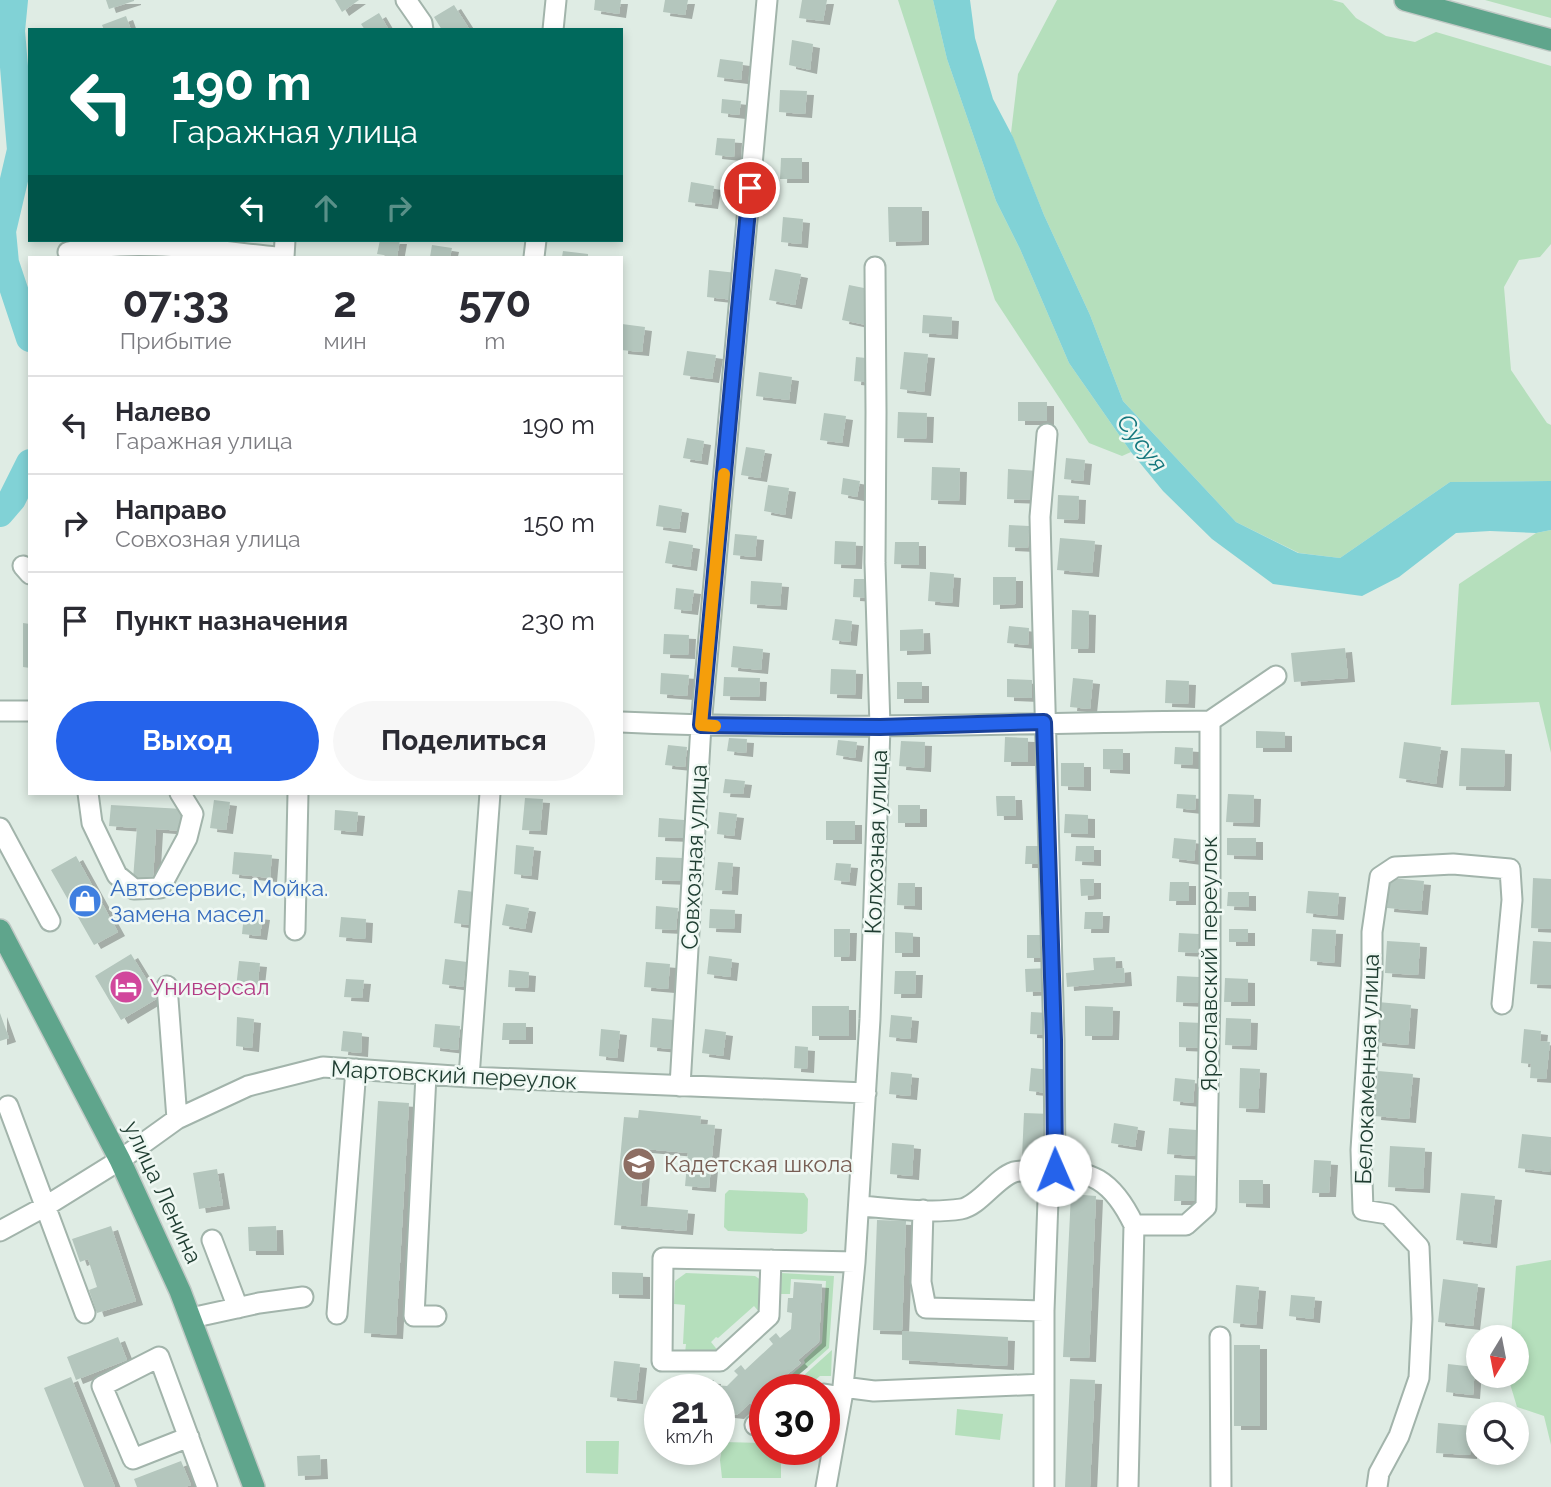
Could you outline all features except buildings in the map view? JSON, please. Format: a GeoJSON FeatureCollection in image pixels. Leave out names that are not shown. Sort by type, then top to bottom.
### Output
{"type":"FeatureCollection","features":[{"type":"Feature","properties":{"kind":"main road"},"geometry":{"type":"LineString","coordinates":[[1405,0],[1551,40]]}},
{"type":"Feature","properties":{"kind":"main road","name":"улица Ленина"},"geometry":{"type":"LineString","coordinates":[[0,932],[120,1160],[191,1318],[254,1487]]}},
{"type":"Feature","properties":{"kind":"street"},"geometry":{"type":"LineString","coordinates":[[406,0],[423,28]]}},
{"type":"Feature","properties":{"kind":"street"},"geometry":{"type":"LineString","coordinates":[[554,28],[556,0]]}},
{"type":"Feature","properties":{"kind":"street","name":"Совхозная улица"},"geometry":{"type":"LineString","coordinates":[[680,1086],[701,725],[768,0]]}},
{"type":"Feature","properties":{"kind":"street"},"geometry":{"type":"LineString","coordinates":[[65,250],[163,245],[267,256]]}},
{"type":"Feature","properties":{"kind":"street","name":"Колхозная улица"},"geometry":{"type":"LineString","coordinates":[[840,1374],[855,1262],[859,1206],[880,727],[875,563],[875,267]]}},
{"type":"Feature","properties":{"kind":"street"},"geometry":{"type":"LineString","coordinates":[[1047,434],[1040,517],[1055,1170]]}},
{"type":"Feature","properties":{"kind":"street"},"geometry":{"type":"LineString","coordinates":[[623,722],[880,727],[1210,721],[1276,676]]}},
{"type":"Feature","properties":{"kind":"street"},"geometry":{"type":"LineString","coordinates":[[0,711],[28,711]]}},
{"type":"Feature","properties":{"kind":"street","name":"Ярославский переулок"},"geometry":{"type":"LineString","coordinates":[[1134,1225],[1186,1225],[1206,1207],[1210,992],[1210,721]]}},
{"type":"Feature","properties":{"kind":"street"},"geometry":{"type":"LineString","coordinates":[[88,795],[92,823],[117,874],[134,889],[160,888],[187,838],[193,814],[181,795]]}},
{"type":"Feature","properties":{"kind":"street"},"geometry":{"type":"LineString","coordinates":[[295,930],[298,795]]}},
{"type":"Feature","properties":{"kind":"street"},"geometry":{"type":"LineString","coordinates":[[469,1077],[490,795]]}},
{"type":"Feature","properties":{"kind":"street"},"geometry":{"type":"LineString","coordinates":[[0,828],[50,921]]}},
{"type":"Feature","properties":{"kind":"street","name":"Белокаменная улица"},"geometry":{"type":"LineString","coordinates":[[1377,1487],[1379,1473],[1399,1436],[1419,1378],[1422,1319],[1419,1247],[1388,1214],[1363,1210],[1362,1150],[1372,932],[1380,877],[1395,867],[1453,864],[1510,869],[1513,900],[1502,1004]]}},
{"type":"Feature","properties":{"kind":"street"},"geometry":{"type":"LineString","coordinates":[[167,986],[177,1119]]}},
{"type":"Feature","properties":{"kind":"street","name":"Мартовский переулок"},"geometry":{"type":"LineString","coordinates":[[0,1231],[120,1160],[177,1119],[248,1086],[323,1067],[426,1075],[866,1093]]}},
{"type":"Feature","properties":{"kind":"street"},"geometry":{"type":"LineString","coordinates":[[337,1314],[356,1069]]}},
{"type":"Feature","properties":{"kind":"street"},"geometry":{"type":"LineString","coordinates":[[426,1075],[414,1316],[436,1316]]}},
{"type":"Feature","properties":{"kind":"street"},"geometry":{"type":"LineString","coordinates":[[8,1106],[85,1313]]}},
{"type":"Feature","properties":{"kind":"street"},"geometry":{"type":"LineString","coordinates":[[859,1206],[923,1210],[964,1209],[1013,1172],[1055,1170],[1085,1173],[1109,1186],[1125,1206],[1134,1225],[1128,1487]]}},
{"type":"Feature","properties":{"kind":"street"},"geometry":{"type":"LineString","coordinates":[[1044,1487],[1044,1311],[1048,1200]]}},
{"type":"Feature","properties":{"kind":"street"},"geometry":{"type":"LineString","coordinates":[[923,1210],[921,1282],[926,1308],[1044,1311]]}},
{"type":"Feature","properties":{"kind":"street"},"geometry":{"type":"LineString","coordinates":[[212,1240],[238,1308]]}},
{"type":"Feature","properties":{"kind":"street"},"geometry":{"type":"LineString","coordinates":[[771,1260],[769,1316],[720,1360],[662,1361],[663,1258],[771,1260],[855,1262]]}},
{"type":"Feature","properties":{"kind":"street"},"geometry":{"type":"LineString","coordinates":[[191,1318],[303,1297]]}},
{"type":"Feature","properties":{"kind":"street"},"geometry":{"type":"LineString","coordinates":[[1220,1337],[1221,1487]]}},
{"type":"Feature","properties":{"kind":"street"},"geometry":{"type":"LineString","coordinates":[[189,1437],[133,1459],[102,1386],[159,1357],[189,1437],[207,1487]]}},
{"type":"Feature","properties":{"kind":"street"},"geometry":{"type":"LineString","coordinates":[[840,1393],[1045,1384]]}},
{"type":"Feature","properties":{"kind":"street","name":"Колхозная улица"},"geometry":{"type":"LineString","coordinates":[[826,1487],[829,1465]]}},
{"type":"Feature","properties":{"kind":"green space"},"geometry":{"type":"Polygon","coordinates":[[[898,0],[933,0],[947,59],[996,201],[1020,249],[1069,363],[1131,452],[1122,456],[1089,443],[995,300],[898,0]]]}},
{"type":"Feature","properties":{"kind":"green space"},"geometry":{"type":"Polygon","coordinates":[[[1057,0],[1332,0],[1343,3],[1356,18],[1386,36],[1415,42],[1436,32],[1551,66],[1551,244],[1540,257],[1519,260],[1504,287],[1511,370],[1551,425],[1551,481],[1450,482],[1340,558],[1299,553],[1236,522],[1123,401],[1090,315],[1044,215],[1011,133],[1018,74],[1057,0]]]}},
{"type":"Feature","properties":{"kind":"green space"},"geometry":{"type":"Polygon","coordinates":[[[1485,0],[1551,0],[1551,18],[1485,0]]]}},
{"type":"Feature","properties":{"kind":"green space"},"geometry":{"type":"Polygon","coordinates":[[[1551,530],[1551,753],[1539,702],[1451,705],[1459,584],[1536,533],[1551,530]]]}},
{"type":"Feature","properties":{"kind":"green space"},"geometry":{"type":"Polygon","coordinates":[[[729,1190],[804,1193],[808,1199],[807,1231],[802,1234],[728,1231],[724,1227],[725,1194],[729,1190]]]}},
{"type":"Feature","properties":{"kind":"green space"},"geometry":{"type":"Polygon","coordinates":[[[1551,1260],[1551,1445],[1544,1416],[1529,1411],[1529,1402],[1516,1402],[1511,1388],[1530,1388],[1530,1325],[1512,1325],[1516,1266],[1551,1260]]]}},
{"type":"Feature","properties":{"kind":"green space"},"geometry":{"type":"Polygon","coordinates":[[[686,1273],[755,1276],[761,1280],[761,1314],[754,1306],[716,1337],[711,1342],[719,1352],[685,1353],[685,1305],[674,1304],[675,1281],[686,1273]]]}},
{"type":"Feature","properties":{"kind":"green space"},"geometry":{"type":"Polygon","coordinates":[[[781,1273],[834,1276],[829,1348],[800,1374],[792,1374],[822,1343],[826,1281],[791,1279],[790,1294],[781,1294],[781,1273]]]}},
{"type":"Feature","properties":{"kind":"green space"},"geometry":{"type":"Polygon","coordinates":[[[832,1350],[831,1374],[805,1374],[832,1350]]]}},
{"type":"Feature","properties":{"kind":"green space"},"geometry":{"type":"Polygon","coordinates":[[[957,1409],[1003,1414],[1000,1440],[955,1435],[957,1409]]]}},
{"type":"Feature","properties":{"kind":"green space"},"geometry":{"type":"Polygon","coordinates":[[[586,1441],[619,1441],[618,1474],[586,1473],[586,1441]]]}},
{"type":"Feature","properties":{"kind":"green space"},"geometry":{"type":"Polygon","coordinates":[[[735,1442],[749,1443],[749,1465],[781,1465],[781,1478],[722,1478],[721,1465],[735,1465],[735,1442]]]}},
{"type":"Feature","properties":{"kind":"water","name":"Сусуя"},"geometry":{"type":"Polygon","coordinates":[[[933,0],[970,0],[975,38],[993,99],[1013,137],[1044,215],[1090,315],[1123,401],[1236,522],[1298,553],[1340,558],[1450,482],[1551,481],[1551,530],[1536,533],[1456,533],[1399,577],[1362,596],[1273,584],[1212,539],[1163,491],[1131,452],[1069,363],[1020,249],[996,201],[947,59],[933,0]]]}},
{"type":"Feature","properties":{"kind":"waterway"},"geometry":{"type":"LineString","coordinates":[[14,0],[11,31],[21,150],[2,231],[5,263],[28,332]]}},
{"type":"Feature","properties":{"kind":"waterway"},"geometry":{"type":"LineString","coordinates":[[0,513],[12,499],[28,467]]}},
{"type":"Feature","properties":{"kind":"slow traffic"},"geometry":{"type":"LineString","coordinates":[[715,726],[701,725],[724,474]]}},
{"type":"Feature","properties":{"kind":"place","name":"Автосервис, Мойка. Замена масел"},"geometry":{"type":"Point","coordinates":[85,901]}},
{"type":"Feature","properties":{"kind":"place","name":"Универсал"},"geometry":{"type":"Point","coordinates":[126,987]}},
{"type":"Feature","properties":{"kind":"place","name":"Кадетская школа"},"geometry":{"type":"Point","coordinates":[639,1164]}},
{"type":"Feature","properties":{"kind":"route"},"geometry":{"type":"LineString","coordinates":[[750,188],[701,725],[880,727],[1044,722],[1054,1040],[1055,1170]]}}]}
